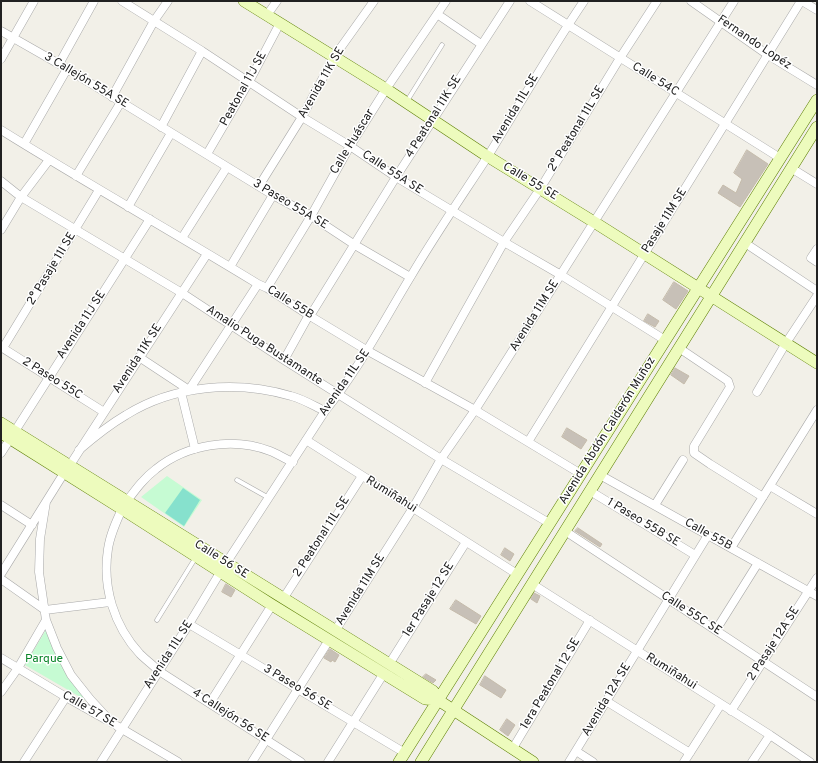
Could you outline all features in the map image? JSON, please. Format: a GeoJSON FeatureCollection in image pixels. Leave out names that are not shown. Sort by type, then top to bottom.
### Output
{"type":"FeatureCollection","features":[{"type":"Feature","properties":{"kind":"main road","name":"Calle 55 SE"},"geometry":{"type":"LineString","coordinates":[[244,1],[386,89],[487,156],[817,363]]}},
{"type":"Feature","properties":{"kind":"main road","name":"Avenida Abdón Calderón Muñoz"},"geometry":{"type":"LineString","coordinates":[[402,758],[817,100]]}},
{"type":"Feature","properties":{"kind":"main road","name":"Avenida Abdón Calderón Muñoz"},"geometry":{"type":"LineString","coordinates":[[421,762],[817,127]]}},
{"type":"Feature","properties":{"kind":"main road","name":"Calle 56 SE"},"geometry":{"type":"LineString","coordinates":[[1,423],[8,434],[67,469],[223,567],[283,599],[384,673],[425,699],[438,700]]}},
{"type":"Feature","properties":{"kind":"main road","name":"Calle 56 SE"},"geometry":{"type":"LineString","coordinates":[[125,505],[196,556],[223,567],[272,605],[432,691],[438,700],[453,711],[533,762]]}},
{"type":"Feature","properties":{"kind":"street"},"geometry":{"type":"LineString","coordinates":[[1,59],[34,1]]}},
{"type":"Feature","properties":{"kind":"street"},"geometry":{"type":"LineString","coordinates":[[59,64],[94,1]]}},
{"type":"Feature","properties":{"kind":"street","name":"Calle 55A SE"},"geometry":{"type":"LineString","coordinates":[[122,1],[202,51],[302,117],[350,146],[396,177],[561,275],[665,340]]}},
{"type":"Feature","properties":{"kind":"street"},"geometry":{"type":"LineString","coordinates":[[112,97],[154,21],[168,1]]}},
{"type":"Feature","properties":{"kind":"street"},"geometry":{"type":"LineString","coordinates":[[267,15],[277,1]]}},
{"type":"Feature","properties":{"kind":"street","name":"Avenida 11K SE"},"geometry":{"type":"LineString","coordinates":[[259,186],[302,117],[334,57],[374,1]]}},
{"type":"Feature","properties":{"kind":"street","name":"Calle Huáscar"},"geometry":{"type":"LineString","coordinates":[[266,288],[311,216],[350,146],[386,89],[446,1]]}},
{"type":"Feature","properties":{"kind":"street","name":"4 Peatonal 11K SE"},"geometry":{"type":"LineString","coordinates":[[284,360],[309,316],[355,245],[396,177],[510,1]]}},
{"type":"Feature","properties":{"kind":"street","name":"Calle 54C"},"geometry":{"type":"LineString","coordinates":[[530,1],[780,158]]}},
{"type":"Feature","properties":{"kind":"street","name":"Avenida 11L SE"},"geometry":{"type":"LineString","coordinates":[[101,762],[189,624],[223,567],[325,411],[368,351],[410,277],[451,210],[487,156],[584,1]]}},
{"type":"Feature","properties":{"kind":"street","name":"2° Peatonal 11L SE"},"geometry":{"type":"LineString","coordinates":[[426,383],[504,242],[540,189],[620,58],[657,1]]}},
{"type":"Feature","properties":{"kind":"street","name":"Fernando Lopéz"},"geometry":{"type":"LineString","coordinates":[[691,1],[768,55],[817,85]]}},
{"type":"Feature","properties":{"kind":"street","name":"Avenida 11M SE"},"geometry":{"type":"LineString","coordinates":[[252,762],[413,508],[441,458],[475,410],[734,1]]}},
{"type":"Feature","properties":{"kind":"street"},"geometry":{"type":"LineString","coordinates":[[802,1],[817,10]]}},
{"type":"Feature","properties":{"kind":"street","name":"Pasaje 11M SE"},"geometry":{"type":"LineString","coordinates":[[528,442],[802,1]]}},
{"type":"Feature","properties":{"kind":"street"},"geometry":{"type":"LineString","coordinates":[[437,14],[481,44]]}},
{"type":"Feature","properties":{"kind":"street","name":"Peatonal 11J SE"},"geometry":{"type":"LineString","coordinates":[[207,154],[249,82],[280,23]]}},
{"type":"Feature","properties":{"kind":"street","name":"3 Callejón 55A SE"},"geometry":{"type":"LineString","coordinates":[[1,31],[59,64],[171,133]]}},
{"type":"Feature","properties":{"kind":"street"},"geometry":{"type":"LineString","coordinates":[[161,127],[202,51]]}},
{"type":"Feature","properties":{"kind":"street"},"geometry":{"type":"LineString","coordinates":[[24,144],[67,69]]}},
{"type":"Feature","properties":{"kind":"street"},"geometry":{"type":"LineString","coordinates":[[76,176],[121,102]]}},
{"type":"Feature","properties":{"kind":"street","name":"Calle 55B"},"geometry":{"type":"LineString","coordinates":[[1,130],[99,190],[266,288],[309,316],[368,351],[475,410],[581,474]]}},
{"type":"Feature","properties":{"kind":"street"},"geometry":{"type":"LineString","coordinates":[[128,207],[171,133]]}},
{"type":"Feature","properties":{"kind":"street","name":"3 Paseo 55A SE"},"geometry":{"type":"LineString","coordinates":[[171,133],[410,277]]}},
{"type":"Feature","properties":{"kind":"street"},"geometry":{"type":"LineString","coordinates":[[1,230],[22,197],[49,160]]}},
{"type":"Feature","properties":{"kind":"street"},"geometry":{"type":"LineString","coordinates":[[182,238],[227,167]]}},
{"type":"Feature","properties":{"kind":"street"},"geometry":{"type":"LineString","coordinates":[[791,168],[817,184]]}},
{"type":"Feature","properties":{"kind":"street","name":"Amalio Puga Bustamante"},"geometry":{"type":"LineString","coordinates":[[1,181],[22,197],[182,293],[284,360],[441,458],[549,523]]}},
{"type":"Feature","properties":{"kind":"street","name":"2° Pasaje 11I SE"},"geometry":{"type":"LineString","coordinates":[[2,348],[76,230],[99,190]]}},
{"type":"Feature","properties":{"kind":"street"},"geometry":{"type":"LineString","coordinates":[[230,267],[273,194]]}},
{"type":"Feature","properties":{"kind":"street","name":"Avenida 11J SE"},"geometry":{"type":"LineString","coordinates":[[1,453],[8,434],[49,377],[150,219]]}},
{"type":"Feature","properties":{"kind":"street"},"geometry":{"type":"LineString","coordinates":[[745,243],[817,291]]}},
{"type":"Feature","properties":{"kind":"street"},"geometry":{"type":"LineString","coordinates":[[814,260],[817,249]]}},
{"type":"Feature","properties":{"kind":"street","name":"Avenida 11K SE"},"geometry":{"type":"LineString","coordinates":[[1,574],[67,469],[207,254]]}},
{"type":"Feature","properties":{"kind":"street"},"geometry":{"type":"LineString","coordinates":[[190,390],[258,284]]}},
{"type":"Feature","properties":{"kind":"street"},"geometry":{"type":"LineString","coordinates":[[757,392],[786,343],[817,296]]}},
{"type":"Feature","properties":{"kind":"street","name":"2 Paseo 55C"},"geometry":{"type":"LineString","coordinates":[[2,348],[104,412]]}},
{"type":"Feature","properties":{"kind":"street"},"geometry":{"type":"LineString","coordinates":[[679,348],[728,381],[730,387],[694,446],[694,453],[762,497]]}},
{"type":"Feature","properties":{"kind":"street"},"geometry":{"type":"LineString","coordinates":[[139,358],[190,390]]}},
{"type":"Feature","properties":{"kind":"street"},"geometry":{"type":"LineString","coordinates":[[80,450],[102,430],[127,414],[153,401],[190,390],[224,386],[259,388],[292,396],[325,411]]}},
{"type":"Feature","properties":{"kind":"street"},"geometry":{"type":"LineString","coordinates":[[181,392],[195,448]]}},
{"type":"Feature","properties":{"kind":"street"},"geometry":{"type":"LineString","coordinates":[[731,548],[817,410]]}},
{"type":"Feature","properties":{"kind":"street","name":"Rumiñahui"},"geometry":{"type":"LineString","coordinates":[[306,440],[517,574]]}},
{"type":"Feature","properties":{"kind":"street","name":"4 Callejón 56 SE"},"geometry":{"type":"LineString","coordinates":[[292,462],[270,451],[245,445],[220,444],[195,448],[156,468],[140,483],[125,505],[113,528],[108,549],[106,571],[110,602],[115,615],[126,636],[141,655],[159,670],[301,762]]}},
{"type":"Feature","properties":{"kind":"street"},"geometry":{"type":"LineString","coordinates":[[655,505],[683,460]]}},
{"type":"Feature","properties":{"kind":"street","name":"Calle 55B"},"geometry":{"type":"LineString","coordinates":[[600,475],[817,596]]}},
{"type":"Feature","properties":{"kind":"street","name":"2 Peatonal 11L SE"},"geometry":{"type":"LineString","coordinates":[[283,599],[362,476]]}},
{"type":"Feature","properties":{"kind":"street"},"geometry":{"type":"LineString","coordinates":[[770,486],[817,514]]}},
{"type":"Feature","properties":{"kind":"street","name":"1 Paseo 55B SE"},"geometry":{"type":"LineString","coordinates":[[590,491],[695,555]]}},
{"type":"Feature","properties":{"kind":"street"},"geometry":{"type":"LineString","coordinates":[[46,502],[40,539],[39,572],[46,620],[57,648],[72,675],[90,699],[112,723]]}},
{"type":"Feature","properties":{"kind":"street"},"geometry":{"type":"LineString","coordinates":[[1,505],[32,524]]}},
{"type":"Feature","properties":{"kind":"street","name":"Calle 55C SE"},"geometry":{"type":"LineString","coordinates":[[565,531],[817,697]]}},
{"type":"Feature","properties":{"kind":"street","name":"Avenida 12A SE"},"geometry":{"type":"LineString","coordinates":[[569,762],[708,535]]}},
{"type":"Feature","properties":{"kind":"street","name":"1er Pasaje 12 SE"},"geometry":{"type":"LineString","coordinates":[[393,658],[466,542]]}},
{"type":"Feature","properties":{"kind":"street"},"geometry":{"type":"LineString","coordinates":[[716,630],[758,563]]}},
{"type":"Feature","properties":{"kind":"street","name":"2 Pasaje 12A SE"},"geometry":{"type":"LineString","coordinates":[[731,711],[817,578]]}},
{"type":"Feature","properties":{"kind":"street"},"geometry":{"type":"LineString","coordinates":[[1,579],[45,610],[110,602]]}},
{"type":"Feature","properties":{"kind":"street","name":"Rumiñahui"},"geometry":{"type":"LineString","coordinates":[[532,584],[810,762]]}},
{"type":"Feature","properties":{"kind":"street"},"geometry":{"type":"LineString","coordinates":[[210,704],[272,605]]}},
{"type":"Feature","properties":{"kind":"street"},"geometry":{"type":"LineString","coordinates":[[1,692],[18,668],[46,620]]}},
{"type":"Feature","properties":{"kind":"street","name":"1era Peatonal 12 SE"},"geometry":{"type":"LineString","coordinates":[[513,748],[590,620]]}},
{"type":"Feature","properties":{"kind":"street","name":"3 Paseo 56 SE"},"geometry":{"type":"LineString","coordinates":[[189,624],[353,722],[402,758]]}},
{"type":"Feature","properties":{"kind":"street","name":"Calle 57 SE"},"geometry":{"type":"LineString","coordinates":[[1,658],[178,762]]}},
{"type":"Feature","properties":{"kind":"street"},"geometry":{"type":"LineString","coordinates":[[328,762],[384,673]]}},
{"type":"Feature","properties":{"kind":"street"},"geometry":{"type":"LineString","coordinates":[[24,762],[66,697]]}},
{"type":"Feature","properties":{"kind":"street"},"geometry":{"type":"LineString","coordinates":[[606,701],[690,753]]}},
{"type":"Feature","properties":{"kind":"street"},"geometry":{"type":"LineString","coordinates":[[684,762],[721,704]]}},
{"type":"Feature","properties":{"kind":"street"},"geometry":{"type":"LineString","coordinates":[[752,762],[770,735]]}},
{"type":"Feature","properties":{"kind":"street"},"geometry":{"type":"LineString","coordinates":[[576,751],[593,762]]}},
{"type":"Feature","properties":{"kind":"lane"},"geometry":{"type":"LineString","coordinates":[[406,103],[442,45]]}},
{"type":"Feature","properties":{"kind":"lane"},"geometry":{"type":"LineString","coordinates":[[237,480],[269,498]]}},
{"type":"Feature","properties":{"kind":"lane"},"geometry":{"type":"LineString","coordinates":[[157,620],[196,556]]}},
{"type":"Feature","properties":{"kind":"green space"},"geometry":{"type":"Polygon","coordinates":[[[167,476],[202,500],[184,527],[141,497],[167,476]]]}},
{"type":"Feature","properties":{"kind":"green space","name":"Parque"},"geometry":{"type":"Polygon","coordinates":[[[47,628],[87,701],[25,665],[47,628]]]}},
{"type":"Feature","properties":{"kind":"shaded area"},"geometry":{"type":"Polygon","coordinates":[[[183,488],[200,500],[184,526],[165,513],[183,488]]]}},
{"type":"Feature","properties":{"kind":"building"},"geometry":{"type":"Polygon","coordinates":[[[747,150],[768,164],[740,207],[718,193],[723,185],[736,193],[742,179],[734,173],[747,150]]]}},
{"type":"Feature","properties":{"kind":"building"},"geometry":{"type":"Polygon","coordinates":[[[674,282],[688,291],[676,309],[663,300],[674,282]]]}},
{"type":"Feature","properties":{"kind":"building"},"geometry":{"type":"Polygon","coordinates":[[[648,314],[659,321],[655,327],[644,321],[648,314]]]}},
{"type":"Feature","properties":{"kind":"building"},"geometry":{"type":"Polygon","coordinates":[[[675,368],[689,376],[684,384],[671,375],[675,368]]]}},
{"type":"Feature","properties":{"kind":"building"},"geometry":{"type":"Polygon","coordinates":[[[567,428],[587,440],[581,449],[562,437],[567,428]]]}},
{"type":"Feature","properties":{"kind":"building"},"geometry":{"type":"Polygon","coordinates":[[[578,528],[602,544],[600,547],[575,531],[578,528]]]}},
{"type":"Feature","properties":{"kind":"building"},"geometry":{"type":"Polygon","coordinates":[[[505,548],[514,554],[510,561],[501,555],[505,548]]]}},
{"type":"Feature","properties":{"kind":"building"},"geometry":{"type":"Polygon","coordinates":[[[226,584],[235,590],[231,597],[222,592],[226,584]]]}},
{"type":"Feature","properties":{"kind":"building"},"geometry":{"type":"Polygon","coordinates":[[[534,593],[540,596],[537,603],[531,599],[534,593]]]}},
{"type":"Feature","properties":{"kind":"building"},"geometry":{"type":"Polygon","coordinates":[[[456,600],[481,616],[476,624],[450,609],[456,600]]]}},
{"type":"Feature","properties":{"kind":"building"},"geometry":{"type":"Polygon","coordinates":[[[330,649],[339,655],[335,662],[332,660],[331,662],[324,658],[330,649]]]}},
{"type":"Feature","properties":{"kind":"building"},"geometry":{"type":"Polygon","coordinates":[[[426,674],[436,680],[433,683],[423,677],[426,674]]]}},
{"type":"Feature","properties":{"kind":"building"},"geometry":{"type":"Polygon","coordinates":[[[485,676],[506,690],[501,698],[480,685],[485,676]]]}},
{"type":"Feature","properties":{"kind":"building"},"geometry":{"type":"Polygon","coordinates":[[[507,719],[515,725],[508,736],[500,730],[507,719]]]}}]}
